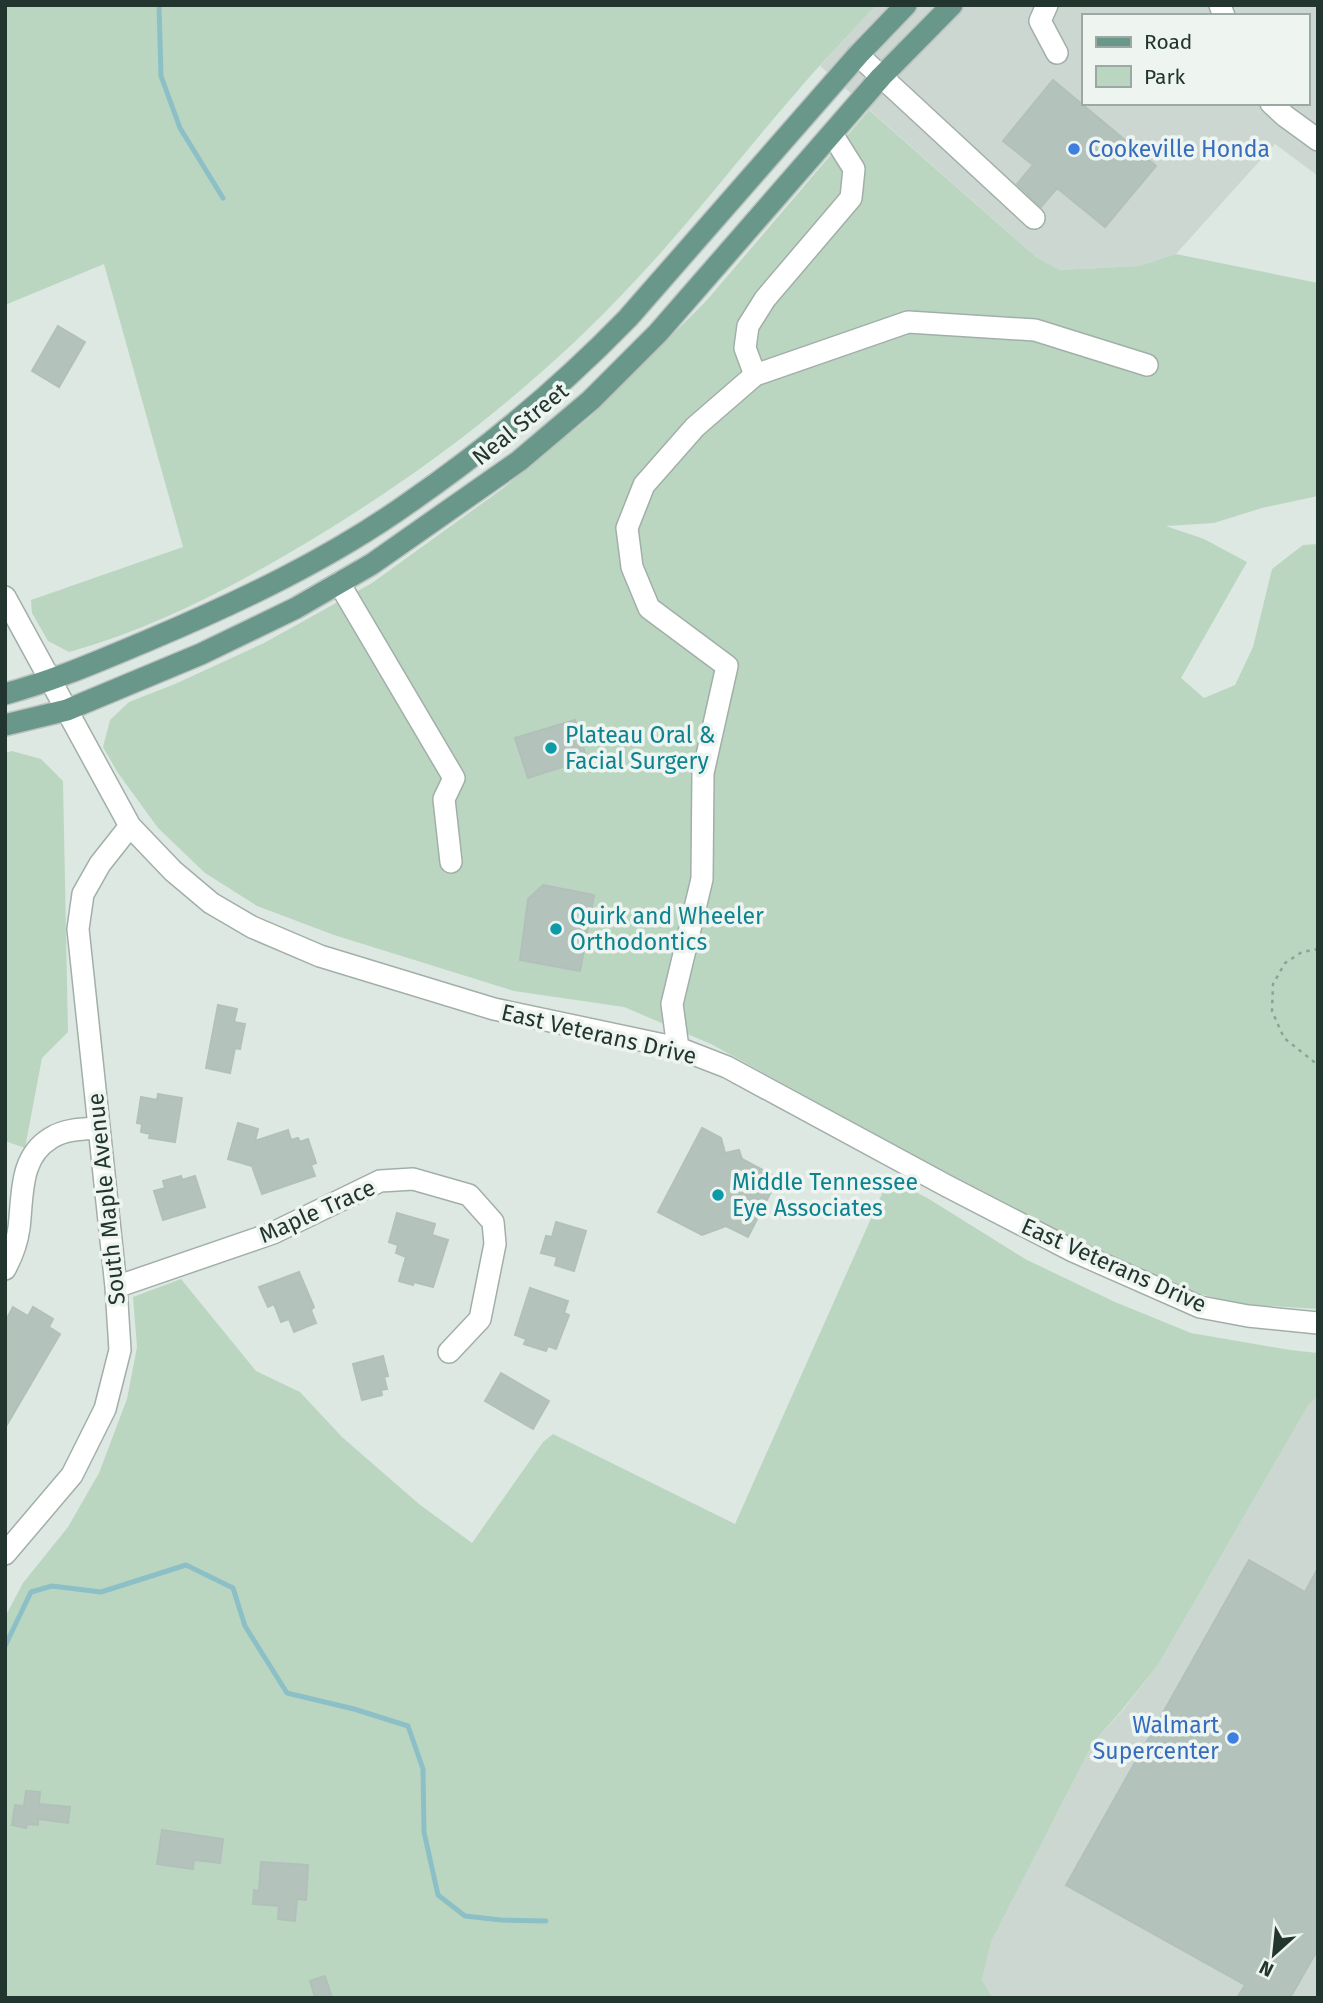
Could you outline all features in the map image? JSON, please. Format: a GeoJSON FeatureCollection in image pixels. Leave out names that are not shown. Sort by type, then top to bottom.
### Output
{"type":"FeatureCollection","features":[{"type":"Feature","properties":{"kind":"main road","name":"Neal Street"},"geometry":{"type":"LineString","coordinates":[[5,694],[51,681],[214,613],[295,572],[409,503],[475,454],[592,355],[628,318],[858,55],[906,5]]}},
{"type":"Feature","properties":{"kind":"main road","name":"Neal Street"},"geometry":{"type":"LineString","coordinates":[[5,725],[67,710],[201,654],[296,608],[430,525],[519,461],[591,400],[692,296],[881,77],[952,5]]}},
{"type":"Feature","properties":{"kind":"street"},"geometry":{"type":"LineString","coordinates":[[1047,5],[1040,21],[1057,53]]}},
{"type":"Feature","properties":{"kind":"street"},"geometry":{"type":"LineString","coordinates":[[858,55],[1034,218]]}},
{"type":"Feature","properties":{"kind":"street"},"geometry":{"type":"LineString","coordinates":[[1273,105],[1285,117],[1318,140]]}},
{"type":"Feature","properties":{"kind":"street"},"geometry":{"type":"LineString","coordinates":[[755,375],[746,348],[748,326],[765,299],[850,198],[854,169],[831,134]]}},
{"type":"Feature","properties":{"kind":"street"},"geometry":{"type":"LineString","coordinates":[[678,1048],[672,1004],[702,879],[703,773],[727,666],[649,608],[632,567],[627,528],[644,485],[695,427],[755,375],[908,322],[1035,330],[1147,365]]}},
{"type":"Feature","properties":{"kind":"street"},"geometry":{"type":"LineString","coordinates":[[339,583],[454,778],[444,799],[451,862]]}},
{"type":"Feature","properties":{"kind":"street"},"geometry":{"type":"LineString","coordinates":[[5,597],[67,710]]}},
{"type":"Feature","properties":{"kind":"street","name":"East Veterans Drive"},"geometry":{"type":"LineString","coordinates":[[67,710],[131,826],[173,872],[211,903],[252,927],[320,956],[494,1009],[678,1048],[727,1067],[1073,1251],[1200,1307],[1248,1316],[1318,1323]]}},
{"type":"Feature","properties":{"kind":"street","name":"South Maple Avenue"},"geometry":{"type":"LineString","coordinates":[[5,1554],[72,1475],[106,1409],[120,1350],[116,1287],[78,929],[83,894],[100,864],[131,826]]}},
{"type":"Feature","properties":{"kind":"street"},"geometry":{"type":"LineString","coordinates":[[5,1269],[13,1254],[19,1231],[24,1175],[33,1155],[51,1138],[69,1130],[99,1128]]}},
{"type":"Feature","properties":{"kind":"street","name":"Maple Trace"},"geometry":{"type":"LineString","coordinates":[[116,1287],[273,1233],[380,1181],[413,1180],[469,1195],[494,1222],[495,1244],[480,1319],[449,1352]]}},
{"type":"Feature","properties":{"kind":"path"},"geometry":{"type":"LineString","coordinates":[[1318,949],[1302,952],[1285,963],[1273,984],[1272,1011],[1284,1038],[1318,1065]]}},
{"type":"Feature","properties":{"kind":"shaded area"},"geometry":{"type":"Polygon","coordinates":[[[876,5],[1318,5],[1318,176],[1275,144],[1176,254],[1139,266],[1060,270],[1036,257],[820,66],[876,5]]]}},
{"type":"Feature","properties":{"kind":"shaded area","name":"Walmart Supercenter"},"geometry":{"type":"Polygon","coordinates":[[[1318,1395],[1318,1998],[993,1998],[982,1980],[991,1942],[1093,1743],[1158,1665],[1309,1404],[1318,1395]]]}},
{"type":"Feature","properties":{"kind":"green space"},"geometry":{"type":"Polygon","coordinates":[[[5,5],[876,5],[804,83],[633,283],[562,354],[486,419],[363,507],[261,569],[199,602],[135,630],[69,652],[48,641],[32,613],[31,600],[183,547],[104,264],[5,305],[5,5]]]}},
{"type":"Feature","properties":{"kind":"green space"},"geometry":{"type":"Polygon","coordinates":[[[869,110],[1036,257],[1060,270],[1139,266],[1176,254],[1318,283],[1318,496],[1262,508],[1214,523],[1166,526],[1204,539],[1247,562],[1181,678],[1204,698],[1235,685],[1253,647],[1272,569],[1303,545],[1318,544],[1318,1309],[1236,1304],[1187,1290],[1102,1253],[1007,1206],[711,1044],[624,1007],[514,991],[334,935],[257,906],[205,873],[158,828],[118,773],[103,747],[110,720],[129,702],[264,643],[372,583],[502,489],[589,418],[707,300],[869,110]]]}},
{"type":"Feature","properties":{"kind":"green space"},"geometry":{"type":"Polygon","coordinates":[[[12,751],[41,759],[63,781],[68,1032],[42,1058],[25,1148],[5,1141],[5,753],[12,751]]]}},
{"type":"Feature","properties":{"kind":"green space"},"geometry":{"type":"Polygon","coordinates":[[[889,1178],[929,1199],[1027,1260],[1115,1302],[1191,1333],[1318,1353],[1318,1396],[1309,1404],[1158,1665],[1093,1743],[991,1942],[982,1980],[993,1998],[5,1998],[5,1617],[23,1583],[68,1527],[99,1473],[127,1399],[137,1347],[133,1297],[181,1279],[256,1371],[300,1392],[342,1437],[419,1504],[472,1543],[543,1442],[553,1434],[735,1524],[889,1178]]]}},
{"type":"Feature","properties":{"kind":"building","name":"Cookeville Honda"},"geometry":{"type":"Polygon","coordinates":[[[1053,80],[1156,166],[1105,227],[1057,188],[1041,207],[1017,184],[1033,165],[1003,141],[1053,80]]]}},
{"type":"Feature","properties":{"kind":"building"},"geometry":{"type":"Polygon","coordinates":[[[58,326],[85,342],[59,387],[32,371],[58,326]]]}},
{"type":"Feature","properties":{"kind":"building","name":"Plateau Oral & Facial Surgery"},"geometry":{"type":"Polygon","coordinates":[[[575,720],[587,759],[528,778],[515,738],[575,720]]]}},
{"type":"Feature","properties":{"kind":"building","name":"Quirk and Wheeler Orthodontics"},"geometry":{"type":"Polygon","coordinates":[[[543,885],[594,895],[580,971],[520,960],[528,899],[543,885]]]}},
{"type":"Feature","properties":{"kind":"building"},"geometry":{"type":"Polygon","coordinates":[[[218,1005],[237,1009],[234,1022],[245,1024],[240,1049],[235,1048],[230,1073],[206,1068],[218,1005]]]}},
{"type":"Feature","properties":{"kind":"building"},"geometry":{"type":"Polygon","coordinates":[[[158,1094],[182,1098],[175,1142],[149,1138],[150,1134],[141,1132],[142,1124],[137,1123],[141,1097],[157,1100],[158,1094]]]}},
{"type":"Feature","properties":{"kind":"building"},"geometry":{"type":"Polygon","coordinates":[[[238,1123],[258,1129],[255,1141],[288,1130],[291,1140],[298,1138],[300,1142],[308,1139],[316,1163],[311,1165],[315,1176],[262,1194],[252,1166],[228,1159],[238,1123]]]}},
{"type":"Feature","properties":{"kind":"building","name":"Middle Tennessee Eye Associates"},"geometry":{"type":"Polygon","coordinates":[[[702,1128],[721,1138],[725,1153],[739,1150],[742,1159],[778,1178],[748,1237],[726,1226],[702,1235],[658,1212],[702,1128]]]}},
{"type":"Feature","properties":{"kind":"building"},"geometry":{"type":"Polygon","coordinates":[[[181,1176],[182,1180],[195,1176],[205,1207],[163,1220],[154,1191],[165,1188],[163,1181],[181,1176]]]}},
{"type":"Feature","properties":{"kind":"building"},"geometry":{"type":"Polygon","coordinates":[[[397,1213],[435,1224],[432,1235],[448,1240],[433,1287],[399,1281],[406,1257],[396,1253],[398,1245],[389,1242],[397,1213]]]}},
{"type":"Feature","properties":{"kind":"building"},"geometry":{"type":"Polygon","coordinates":[[[556,1222],[586,1231],[574,1271],[555,1265],[557,1257],[541,1253],[546,1236],[552,1237],[556,1222]]]}},
{"type":"Feature","properties":{"kind":"building"},"geometry":{"type":"Polygon","coordinates":[[[299,1272],[314,1307],[311,1310],[316,1323],[294,1332],[289,1319],[281,1322],[274,1304],[268,1307],[259,1287],[299,1272]]]}},
{"type":"Feature","properties":{"kind":"building"},"geometry":{"type":"Polygon","coordinates":[[[530,1288],[568,1301],[564,1313],[569,1315],[556,1349],[548,1346],[546,1351],[524,1344],[526,1339],[515,1335],[530,1288]]]}},
{"type":"Feature","properties":{"kind":"building"},"geometry":{"type":"Polygon","coordinates":[[[13,1307],[28,1316],[33,1307],[53,1319],[49,1327],[60,1334],[5,1428],[5,1322],[13,1307]]]}},
{"type":"Feature","properties":{"kind":"building"},"geometry":{"type":"Polygon","coordinates":[[[383,1356],[388,1376],[384,1377],[387,1389],[381,1390],[382,1395],[362,1400],[353,1364],[383,1356]]]}},
{"type":"Feature","properties":{"kind":"building"},"geometry":{"type":"Polygon","coordinates":[[[501,1373],[549,1401],[533,1429],[485,1401],[501,1373]]]}},
{"type":"Feature","properties":{"kind":"building","name":"Walmart Supercenter"},"geometry":{"type":"Polygon","coordinates":[[[1249,1560],[1305,1592],[1318,1568],[1318,1949],[1290,1998],[1237,1998],[1245,1985],[1066,1885],[1249,1560]]]}},
{"type":"Feature","properties":{"kind":"building"},"geometry":{"type":"Polygon","coordinates":[[[26,1791],[40,1792],[39,1804],[70,1807],[68,1823],[38,1819],[38,1825],[27,1824],[26,1828],[12,1825],[15,1805],[24,1806],[26,1791]]]}},
{"type":"Feature","properties":{"kind":"building"},"geometry":{"type":"Polygon","coordinates":[[[162,1830],[223,1839],[220,1863],[194,1860],[193,1869],[157,1864],[162,1830]]]}},
{"type":"Feature","properties":{"kind":"building"},"geometry":{"type":"Polygon","coordinates":[[[261,1862],[308,1865],[306,1900],[297,1899],[295,1921],[278,1919],[279,1906],[253,1904],[254,1890],[259,1891],[261,1862]]]}},
{"type":"Feature","properties":{"kind":"building"},"geometry":{"type":"Polygon","coordinates":[[[325,1976],[332,1998],[315,1998],[310,1981],[325,1976]]]}},
{"type":"Feature","properties":{"kind":"waterway"},"geometry":{"type":"LineString","coordinates":[[159,5],[161,76],[180,128],[223,198]]}},
{"type":"Feature","properties":{"kind":"waterway"},"geometry":{"type":"LineString","coordinates":[[5,1646],[31,1592],[52,1586],[101,1592],[186,1565],[233,1588],[245,1626],[287,1693],[354,1709],[408,1726],[423,1769],[424,1832],[438,1895],[465,1916],[546,1921]]}},
{"type":"Feature","properties":{"kind":"place","name":"Cookeville Honda"},"geometry":{"type":"Point","coordinates":[1074,149]}},
{"type":"Feature","properties":{"kind":"place","name":"Plateau Oral & Facial Surgery"},"geometry":{"type":"Point","coordinates":[551,748]}},
{"type":"Feature","properties":{"kind":"place","name":"Quirk and Wheeler Orthodontics"},"geometry":{"type":"Point","coordinates":[556,929]}},
{"type":"Feature","properties":{"kind":"place","name":"Middle Tennessee Eye Associates"},"geometry":{"type":"Point","coordinates":[718,1195]}},
{"type":"Feature","properties":{"kind":"place","name":"Walmart Supercenter"},"geometry":{"type":"Point","coordinates":[1233,1738]}}]}
